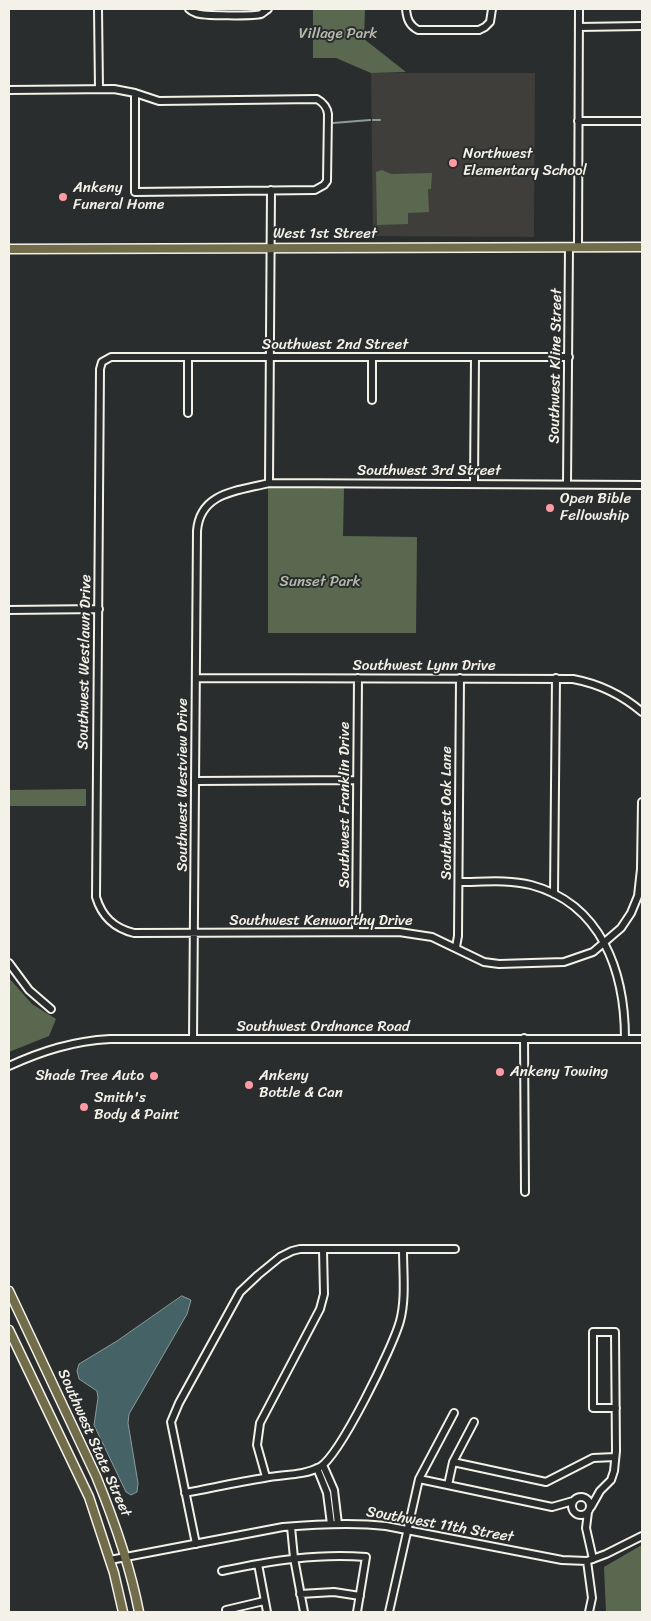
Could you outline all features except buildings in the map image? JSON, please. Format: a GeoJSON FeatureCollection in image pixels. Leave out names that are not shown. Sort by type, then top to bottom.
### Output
{"type":"FeatureCollection","features":[{"type":"Feature","properties":{"kind":"main road","name":"West 1st Street"},"geometry":{"type":"LineString","coordinates":[[9,249],[642,247]]}},
{"type":"Feature","properties":{"kind":"main road","name":"Southwest State Street"},"geometry":{"type":"LineString","coordinates":[[9,1291],[111,1512],[126,1558],[139,1612]]}},
{"type":"Feature","properties":{"kind":"main road","name":"Southwest State Street"},"geometry":{"type":"LineString","coordinates":[[9,1330],[89,1497],[110,1560],[124,1612]]}},
{"type":"Feature","properties":{"kind":"street"},"geometry":{"type":"LineString","coordinates":[[98,9],[99,89]]}},
{"type":"Feature","properties":{"kind":"street"},"geometry":{"type":"LineString","coordinates":[[189,9],[200,14],[256,15],[268,9]]}},
{"type":"Feature","properties":{"kind":"street"},"geometry":{"type":"LineString","coordinates":[[406,10],[410,23],[418,30],[475,30],[482,29],[488,25],[492,19],[492,9]]}},
{"type":"Feature","properties":{"kind":"street","name":"Southwest Kline Street"},"geometry":{"type":"LineString","coordinates":[[567,484],[568,357],[578,121],[578,9]]}},
{"type":"Feature","properties":{"kind":"street"},"geometry":{"type":"LineString","coordinates":[[578,27],[642,26]]}},
{"type":"Feature","properties":{"kind":"street"},"geometry":{"type":"LineString","coordinates":[[9,90],[114,89],[135,93],[159,101],[317,99],[323,102],[328,114],[327,181],[315,190],[136,192],[135,93]]}},
{"type":"Feature","properties":{"kind":"street"},"geometry":{"type":"LineString","coordinates":[[578,121],[642,121]]}},
{"type":"Feature","properties":{"kind":"street"},"geometry":{"type":"LineString","coordinates":[[269,482],[271,190]]}},
{"type":"Feature","properties":{"kind":"street","name":"Southwest 2nd Street"},"geometry":{"type":"LineString","coordinates":[[102,362],[104,359],[111,357],[568,357]]}},
{"type":"Feature","properties":{"kind":"street"},"geometry":{"type":"LineString","coordinates":[[188,357],[188,413]]}},
{"type":"Feature","properties":{"kind":"street"},"geometry":{"type":"LineString","coordinates":[[372,357],[372,400]]}},
{"type":"Feature","properties":{"kind":"street"},"geometry":{"type":"LineString","coordinates":[[474,484],[475,357]]}},
{"type":"Feature","properties":{"kind":"street","name":"Southwest Westlawn Drive"},"geometry":{"type":"LineString","coordinates":[[102,362],[100,370],[96,897],[103,914],[109,921],[125,931],[143,933]]}},
{"type":"Feature","properties":{"kind":"street","name":"Southwest 3rd Street"},"geometry":{"type":"LineString","coordinates":[[218,497],[269,482],[642,485]]}},
{"type":"Feature","properties":{"kind":"street","name":"Southwest Westview Drive"},"geometry":{"type":"LineString","coordinates":[[193,1039],[197,531],[200,516],[206,506],[218,497]]}},
{"type":"Feature","properties":{"kind":"street"},"geometry":{"type":"LineString","coordinates":[[9,610],[99,609]]}},
{"type":"Feature","properties":{"kind":"street","name":"Southwest Lynn Drive"},"geometry":{"type":"LineString","coordinates":[[197,678],[573,679],[601,686],[614,692],[642,712]]}},
{"type":"Feature","properties":{"kind":"street","name":"Southwest Franklin Drive"},"geometry":{"type":"LineString","coordinates":[[356,932],[358,678]]}},
{"type":"Feature","properties":{"kind":"street","name":"Southwest Oak Lane"},"geometry":{"type":"LineString","coordinates":[[456,947],[459,882],[460,678]]}},
{"type":"Feature","properties":{"kind":"street"},"geometry":{"type":"LineString","coordinates":[[554,894],[556,678]]}},
{"type":"Feature","properties":{"kind":"street"},"geometry":{"type":"LineString","coordinates":[[196,781],[357,780]]}},
{"type":"Feature","properties":{"kind":"street","name":"Southwest Kenworthy Drive"},"geometry":{"type":"LineString","coordinates":[[143,933],[356,932],[418,934],[432,937],[456,947],[484,962],[499,964],[551,964],[564,962],[593,952],[621,928],[631,913],[638,896],[641,869],[642,802]]}},
{"type":"Feature","properties":{"kind":"street"},"geometry":{"type":"LineString","coordinates":[[459,882],[520,883],[532,886],[565,900],[584,915],[604,943],[615,966],[625,1017],[625,1039]]}},
{"type":"Feature","properties":{"kind":"street"},"geometry":{"type":"LineString","coordinates":[[9,963],[29,990],[52,1009]]}},
{"type":"Feature","properties":{"kind":"street"},"geometry":{"type":"LineString","coordinates":[[524,1038],[525,1192]]}},
{"type":"Feature","properties":{"kind":"street","name":"Southwest Ordnance Road"},"geometry":{"type":"LineString","coordinates":[[9,1066],[39,1053],[83,1041],[110,1039],[642,1039]]}},
{"type":"Feature","properties":{"kind":"street"},"geometry":{"type":"LineString","coordinates":[[186,1493],[266,1477],[300,1474],[320,1467],[333,1455],[388,1354],[400,1320],[403,1296],[404,1249]]}},
{"type":"Feature","properties":{"kind":"street"},"geometry":{"type":"LineString","coordinates":[[196,1544],[171,1422],[179,1403],[240,1292],[280,1257],[292,1251],[455,1249]]}},
{"type":"Feature","properties":{"kind":"street"},"geometry":{"type":"LineString","coordinates":[[266,1477],[257,1445],[260,1424],[320,1309],[324,1294],[323,1250]]}},
{"type":"Feature","properties":{"kind":"street"},"geometry":{"type":"LineString","coordinates":[[560,1506],[582,1515],[589,1510],[600,1491],[611,1480],[615,1457],[616,1408],[615,1332],[593,1332],[593,1408],[616,1408]]}},
{"type":"Feature","properties":{"kind":"street"},"geometry":{"type":"LineString","coordinates":[[389,1612],[419,1479],[454,1413]]}},
{"type":"Feature","properties":{"kind":"street"},"geometry":{"type":"LineString","coordinates":[[448,1485],[453,1462],[474,1422]]}},
{"type":"Feature","properties":{"kind":"street"},"geometry":{"type":"LineString","coordinates":[[453,1462],[546,1482],[593,1458],[615,1457]]}},
{"type":"Feature","properties":{"kind":"street"},"geometry":{"type":"LineString","coordinates":[[320,1467],[334,1490],[338,1524]]}},
{"type":"Feature","properties":{"kind":"street"},"geometry":{"type":"LineString","coordinates":[[320,1467],[327,1493],[330,1524]]}},
{"type":"Feature","properties":{"kind":"street"},"geometry":{"type":"LineString","coordinates":[[419,1479],[552,1507],[560,1506],[578,1497],[584,1497],[600,1491]]}},
{"type":"Feature","properties":{"kind":"street"},"geometry":{"type":"LineString","coordinates":[[584,1497],[589,1500],[586,1528],[592,1598],[589,1612]]}},
{"type":"Feature","properties":{"kind":"street"},"geometry":{"type":"LineString","coordinates":[[573,1501],[572,1506],[575,1513],[586,1528]]}},
{"type":"Feature","properties":{"kind":"street","name":"Southwest 11th Street"},"geometry":{"type":"LineString","coordinates":[[110,1560],[291,1526],[330,1524],[361,1523],[409,1530],[562,1560],[590,1560],[642,1536]]}},
{"type":"Feature","properties":{"kind":"street"},"geometry":{"type":"LineString","coordinates":[[291,1526],[294,1558],[304,1612]]}},
{"type":"Feature","properties":{"kind":"street"},"geometry":{"type":"LineString","coordinates":[[222,1571],[294,1558],[342,1555],[366,1557],[357,1612]]}},
{"type":"Feature","properties":{"kind":"street"},"geometry":{"type":"LineString","coordinates":[[258,1564],[267,1612]]}},
{"type":"Feature","properties":{"kind":"street"},"geometry":{"type":"LineString","coordinates":[[300,1594],[334,1592],[360,1596]]}},
{"type":"Feature","properties":{"kind":"street"},"geometry":{"type":"LineString","coordinates":[[226,1610],[264,1601]]}},
{"type":"Feature","properties":{"kind":"shaded area","name":"Northwest Elementary School"},"geometry":{"type":"Polygon","coordinates":[[[371,73],[535,73],[534,237],[373,236],[371,73]]]}},
{"type":"Feature","properties":{"kind":"green space","name":"Village Park"},"geometry":{"type":"Polygon","coordinates":[[[313,9],[365,9],[364,39],[406,72],[371,73],[336,58],[313,58],[313,9]]]}},
{"type":"Feature","properties":{"kind":"green space"},"geometry":{"type":"Polygon","coordinates":[[[382,170],[391,174],[432,173],[431,189],[428,189],[429,212],[408,213],[408,224],[377,225],[376,172],[382,170]]]}},
{"type":"Feature","properties":{"kind":"green space","name":"Sunset Park"},"geometry":{"type":"Polygon","coordinates":[[[268,488],[344,488],[343,536],[417,537],[416,633],[268,633],[268,488]]]}},
{"type":"Feature","properties":{"kind":"green space"},"geometry":{"type":"Polygon","coordinates":[[[86,789],[86,806],[9,806],[9,790],[86,789]]]}},
{"type":"Feature","properties":{"kind":"green space"},"geometry":{"type":"Polygon","coordinates":[[[9,978],[32,1004],[56,1019],[49,1036],[9,1052],[9,978]]]}},
{"type":"Feature","properties":{"kind":"green space"},"geometry":{"type":"Polygon","coordinates":[[[642,1546],[642,1612],[606,1612],[604,1567],[642,1546]]]}},
{"type":"Feature","properties":{"kind":"water"},"geometry":{"type":"Polygon","coordinates":[[[182,1296],[191,1300],[187,1314],[129,1414],[128,1423],[138,1483],[137,1492],[131,1495],[126,1492],[94,1425],[98,1398],[97,1391],[79,1379],[77,1371],[79,1364],[117,1341],[182,1296]]]}},
{"type":"Feature","properties":{"kind":"waterway"},"geometry":{"type":"LineString","coordinates":[[333,123],[370,120]]}},
{"type":"Feature","properties":{"kind":"waterway"},"geometry":{"type":"LineString","coordinates":[[373,120],[380,120]]}},
{"type":"Feature","properties":{"kind":"place","name":"Northwest Elementary School"},"geometry":{"type":"Point","coordinates":[453,163]}},
{"type":"Feature","properties":{"kind":"place","name":"Ankeny Funeral Home"},"geometry":{"type":"Point","coordinates":[63,197]}},
{"type":"Feature","properties":{"kind":"place","name":"Open Bible Fellowship"},"geometry":{"type":"Point","coordinates":[550,508]}},
{"type":"Feature","properties":{"kind":"place","name":"Ankeny Towing"},"geometry":{"type":"Point","coordinates":[500,1072]}},
{"type":"Feature","properties":{"kind":"place","name":"Shade Tree Auto"},"geometry":{"type":"Point","coordinates":[154,1076]}},
{"type":"Feature","properties":{"kind":"place","name":"Ankeny Bottle & Can"},"geometry":{"type":"Point","coordinates":[249,1085]}},
{"type":"Feature","properties":{"kind":"place","name":"Smith's Body & Paint"},"geometry":{"type":"Point","coordinates":[84,1107]}}]}
